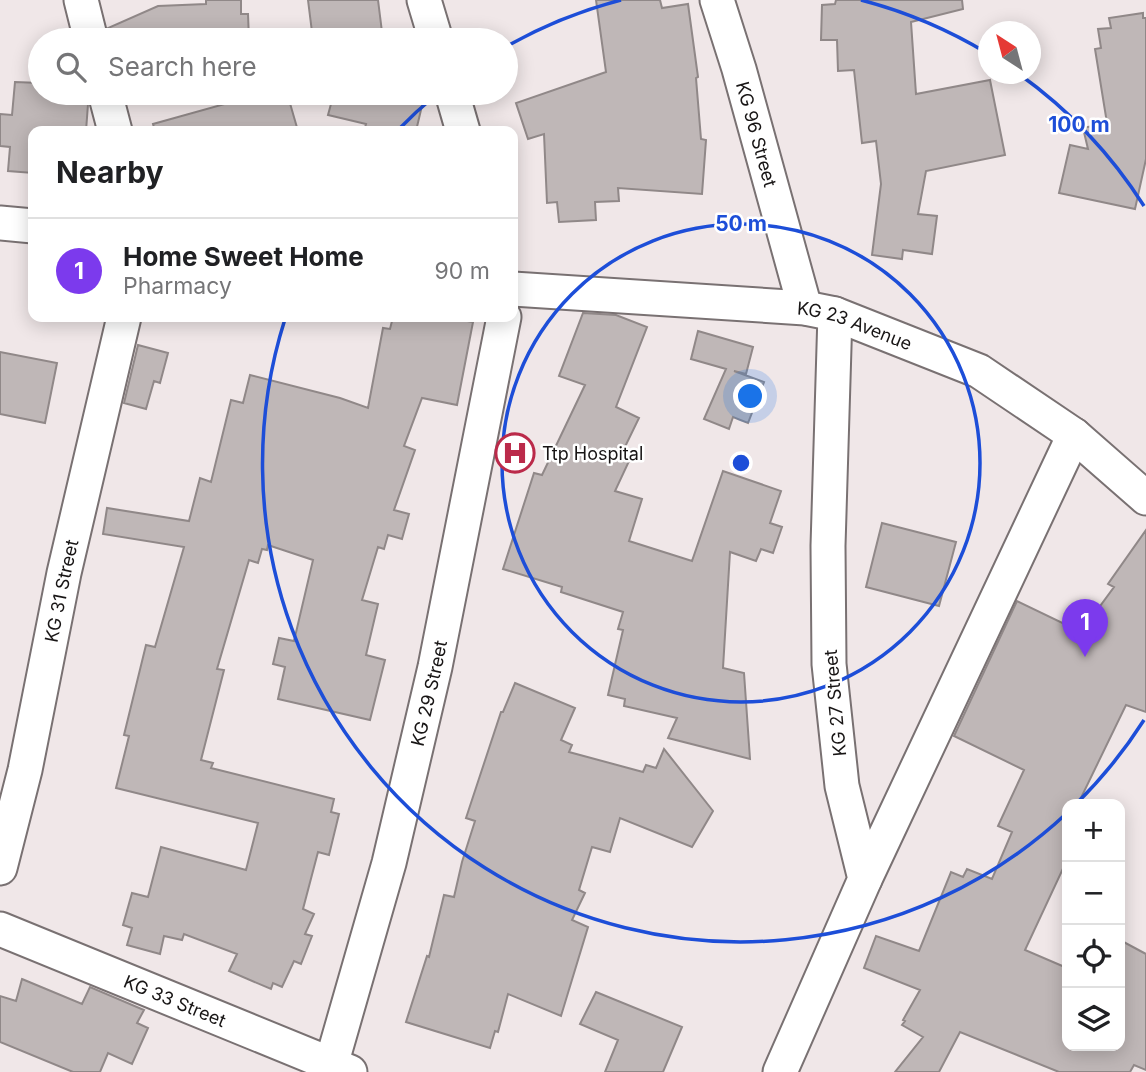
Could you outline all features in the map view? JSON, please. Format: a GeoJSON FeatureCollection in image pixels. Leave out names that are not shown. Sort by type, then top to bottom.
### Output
{"type":"FeatureCollection","features":[{"type":"Feature","properties":{"kind":"street"},"geometry":{"type":"LineString","coordinates":[[81,0],[88,28]]}},
{"type":"Feature","properties":{"kind":"street"},"geometry":{"type":"LineString","coordinates":[[424,0],[432,28]]}},
{"type":"Feature","properties":{"kind":"street","name":"KG 96 Street"},"geometry":{"type":"LineString","coordinates":[[717,0],[820,311]]}},
{"type":"Feature","properties":{"kind":"street"},"geometry":{"type":"LineString","coordinates":[[108,105],[114,126]]}},
{"type":"Feature","properties":{"kind":"street"},"geometry":{"type":"LineString","coordinates":[[455,105],[462,126]]}},
{"type":"Feature","properties":{"kind":"street"},"geometry":{"type":"LineString","coordinates":[[0,223],[28,226]]}},
{"type":"Feature","properties":{"kind":"street","name":"KG 23 Avenue"},"geometry":{"type":"LineString","coordinates":[[518,289],[820,311],[979,371],[1074,435],[1146,498]]}},
{"type":"Feature","properties":{"kind":"street","name":"KG 27 Street"},"geometry":{"type":"LineString","coordinates":[[820,311],[829,664],[842,786],[865,879]]}},
{"type":"Feature","properties":{"kind":"street","name":"KG 31 Street"},"geometry":{"type":"LineString","coordinates":[[0,868],[25,770],[64,573],[123,322]]}},
{"type":"Feature","properties":{"kind":"street","name":"KG 29 Street"},"geometry":{"type":"LineString","coordinates":[[337,1070],[435,667],[503,322]]}},
{"type":"Feature","properties":{"kind":"street"},"geometry":{"type":"LineString","coordinates":[[780,1072],[865,879],[1074,435]]}},
{"type":"Feature","properties":{"kind":"street","name":"KG 33 Street"},"geometry":{"type":"LineString","coordinates":[[0,929],[152,989],[337,1070]]}},
{"type":"Feature","properties":{"kind":"building"},"geometry":{"type":"Polygon","coordinates":[[[206,0],[241,0],[241,14],[248,14],[249,28],[108,28],[158,6],[206,4],[206,0]]]}},
{"type":"Feature","properties":{"kind":"building"},"geometry":{"type":"Polygon","coordinates":[[[308,0],[378,0],[382,28],[312,28],[308,0]]]}},
{"type":"Feature","properties":{"kind":"building"},"geometry":{"type":"Polygon","coordinates":[[[596,0],[660,0],[662,8],[688,4],[698,77],[701,139],[706,140],[702,194],[618,188],[619,201],[595,202],[596,220],[559,222],[557,202],[547,203],[544,134],[528,139],[517,105],[606,72],[596,0]]]}},
{"type":"Feature","properties":{"kind":"building"},"geometry":{"type":"Polygon","coordinates":[[[836,0],[962,0],[963,9],[911,22],[916,94],[978,82],[991,84],[1005,155],[926,171],[918,214],[937,216],[932,254],[903,250],[902,259],[872,255],[881,184],[876,141],[862,143],[854,70],[838,71],[837,40],[821,40],[822,5],[835,4],[836,0]]]}},
{"type":"Feature","properties":{"kind":"building"},"geometry":{"type":"Polygon","coordinates":[[[1143,13],[1143,18],[1146,18],[1146,159],[1135,209],[1059,193],[1070,145],[1088,149],[1083,128],[1107,123],[1095,49],[1101,48],[1098,29],[1111,28],[1109,18],[1143,13]]]}},
{"type":"Feature","properties":{"kind":"building"},"geometry":{"type":"Polygon","coordinates":[[[15,82],[28,83],[28,105],[88,105],[86,126],[28,126],[28,173],[8,171],[10,147],[0,146],[0,114],[12,115],[15,82]]]}},
{"type":"Feature","properties":{"kind":"building"},"geometry":{"type":"Polygon","coordinates":[[[221,105],[290,105],[297,126],[154,126],[221,105]]]}},
{"type":"Feature","properties":{"kind":"building"},"geometry":{"type":"Polygon","coordinates":[[[331,105],[422,105],[417,126],[365,126],[328,115],[331,105]]]}},
{"type":"Feature","properties":{"kind":"building"},"geometry":{"type":"Polygon","coordinates":[[[583,313],[616,315],[647,327],[616,407],[639,418],[621,455],[630,459],[615,491],[642,499],[629,541],[692,561],[723,471],[781,491],[770,523],[782,527],[773,553],[761,549],[756,561],[730,552],[723,668],[744,673],[750,759],[668,738],[677,718],[624,706],[625,699],[608,695],[623,630],[618,629],[623,612],[561,592],[562,587],[503,569],[534,473],[542,475],[585,385],[559,376],[583,313]]]}},
{"type":"Feature","properties":{"kind":"building"},"geometry":{"type":"Polygon","coordinates":[[[392,322],[473,322],[457,405],[422,398],[404,446],[415,450],[394,510],[409,514],[402,539],[388,535],[384,549],[378,547],[362,600],[378,604],[366,655],[385,660],[370,720],[278,699],[285,667],[273,664],[279,638],[294,641],[313,560],[268,545],[267,550],[262,549],[258,563],[249,560],[217,669],[224,670],[201,760],[213,763],[211,768],[334,799],[331,812],[339,814],[329,855],[318,852],[303,909],[314,914],[305,934],[312,936],[301,964],[294,961],[282,987],[273,983],[271,989],[229,971],[237,954],[184,934],[182,940],[164,936],[160,954],[127,945],[132,928],[123,925],[132,893],[148,897],[161,847],[246,870],[258,823],[116,788],[129,736],[124,735],[146,645],[155,647],[184,547],[103,534],[107,508],[189,521],[200,478],[211,482],[231,400],[243,403],[250,375],[368,408],[383,328],[390,329],[392,322]]]}},
{"type":"Feature","properties":{"kind":"building"},"geometry":{"type":"Polygon","coordinates":[[[698,331],[753,347],[746,374],[734,371],[764,382],[748,423],[733,417],[729,429],[704,419],[726,369],[691,359],[698,331]]]}},
{"type":"Feature","properties":{"kind":"building"},"geometry":{"type":"Polygon","coordinates":[[[138,345],[168,353],[160,383],[154,381],[146,409],[124,403],[138,345]]]}},
{"type":"Feature","properties":{"kind":"building"},"geometry":{"type":"Polygon","coordinates":[[[0,352],[57,363],[45,423],[0,414],[0,352]]]}},
{"type":"Feature","properties":{"kind":"building"},"geometry":{"type":"Polygon","coordinates":[[[882,523],[956,542],[939,606],[866,587],[882,523]]]}},
{"type":"Feature","properties":{"kind":"building"},"geometry":{"type":"Polygon","coordinates":[[[1146,530],[1146,712],[1126,705],[1080,799],[1062,799],[1062,871],[1025,950],[1062,966],[1062,1051],[1125,1051],[1125,943],[1146,954],[1146,1070],[1134,1065],[1130,1072],[1059,1072],[960,1032],[939,1072],[895,1072],[923,1037],[902,1025],[920,990],[864,968],[876,936],[919,951],[951,872],[963,877],[967,869],[992,879],[1012,832],[998,826],[1024,770],[954,736],[1017,601],[1081,632],[1114,587],[1108,584],[1146,530]]]}},
{"type":"Feature","properties":{"kind":"building"},"geometry":{"type":"Polygon","coordinates":[[[515,683],[575,708],[561,740],[572,745],[569,752],[643,772],[646,765],[656,768],[664,749],[713,811],[692,847],[620,818],[610,852],[592,847],[579,890],[585,893],[572,920],[588,927],[561,1016],[508,994],[498,1032],[495,1031],[490,1048],[406,1022],[427,956],[429,957],[444,895],[454,897],[475,821],[466,818],[501,712],[515,683]]]}},
{"type":"Feature","properties":{"kind":"building"},"geometry":{"type":"Polygon","coordinates":[[[22,979],[82,1004],[90,987],[144,1010],[137,1023],[148,1028],[132,1064],[108,1053],[100,1072],[73,1072],[0,1042],[0,996],[16,1001],[22,979]]]}},
{"type":"Feature","properties":{"kind":"building"},"geometry":{"type":"Polygon","coordinates":[[[596,992],[682,1027],[663,1072],[605,1072],[618,1040],[580,1024],[596,992]]]}},
{"type":"Feature","properties":{"kind":"place","name":"Ttp Hospital"},"geometry":{"type":"Point","coordinates":[515,453]}},
{"type":"Feature","properties":{"kind":"place","name":"Home Sweet Home"},"geometry":{"type":"Point","coordinates":[1085,657]}}]}
